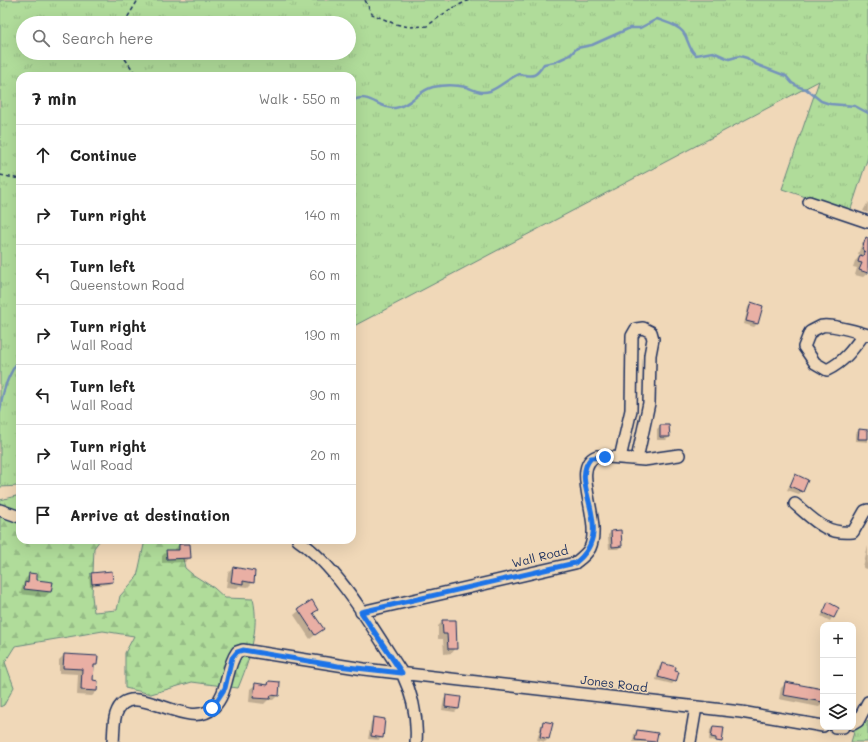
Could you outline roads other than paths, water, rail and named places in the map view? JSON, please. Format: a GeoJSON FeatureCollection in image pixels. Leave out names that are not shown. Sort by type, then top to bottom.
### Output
{"type":"FeatureCollection","features":[{"type":"Feature","properties":{"kind":"street"},"geometry":{"type":"LineString","coordinates":[[809,202],[868,222]]}},
{"type":"Feature","properties":{"kind":"street"},"geometry":{"type":"LineString","coordinates":[[823,326],[866,334],[850,354],[837,366],[827,370],[815,364],[804,347],[810,332],[823,326]]}},
{"type":"Feature","properties":{"kind":"street"},"geometry":{"type":"LineString","coordinates":[[620,458],[631,410],[632,336],[636,329],[643,328],[651,332],[653,339],[650,355],[649,403],[637,459]]}},
{"type":"Feature","properties":{"kind":"street","name":"Wall Road"},"geometry":{"type":"LineString","coordinates":[[361,612],[575,563],[590,547],[594,532],[591,506],[584,475],[587,462],[597,456],[644,460],[679,455]]}},
{"type":"Feature","properties":{"kind":"street"},"geometry":{"type":"LineString","coordinates":[[795,504],[816,524],[828,529],[846,533],[853,532],[865,511],[868,510]]}},
{"type":"Feature","properties":{"kind":"street"},"geometry":{"type":"LineString","coordinates":[[0,510],[16,516]]}},
{"type":"Feature","properties":{"kind":"street"},"geometry":{"type":"LineString","coordinates":[[302,544],[322,563],[361,612],[402,673],[416,711],[416,742]]}},
{"type":"Feature","properties":{"kind":"street","name":"Jones Road"},"geometry":{"type":"LineString","coordinates":[[113,742],[115,716],[119,706],[127,700],[142,700],[168,710],[189,713],[207,712],[212,708],[225,688],[232,658],[237,652],[243,650],[338,666],[741,712],[820,725]]}},
{"type":"Feature","properties":{"kind":"street"},"geometry":{"type":"LineString","coordinates":[[856,722],[868,702]]}},
{"type":"Feature","properties":{"kind":"street"},"geometry":{"type":"LineString","coordinates":[[690,742],[696,707]]}},
{"type":"Feature","properties":{"kind":"waterway"},"geometry":{"type":"LineString","coordinates":[[356,100],[363,98],[369,99],[384,106],[395,108],[400,107],[423,91],[433,87],[458,86],[480,92],[490,91],[519,74],[528,76],[534,75],[544,64],[555,62],[570,55],[577,48],[592,45],[630,28],[640,28],[657,19],[678,27],[685,35],[691,50],[696,55],[713,52],[729,59],[740,56],[747,58],[755,64],[786,76],[792,83],[806,89],[821,101],[830,104],[855,106],[868,113]]}},
{"type":"Feature","properties":{"kind":"waterway"},"geometry":{"type":"LineString","coordinates":[[0,412],[6,384],[16,364]]}}]}
